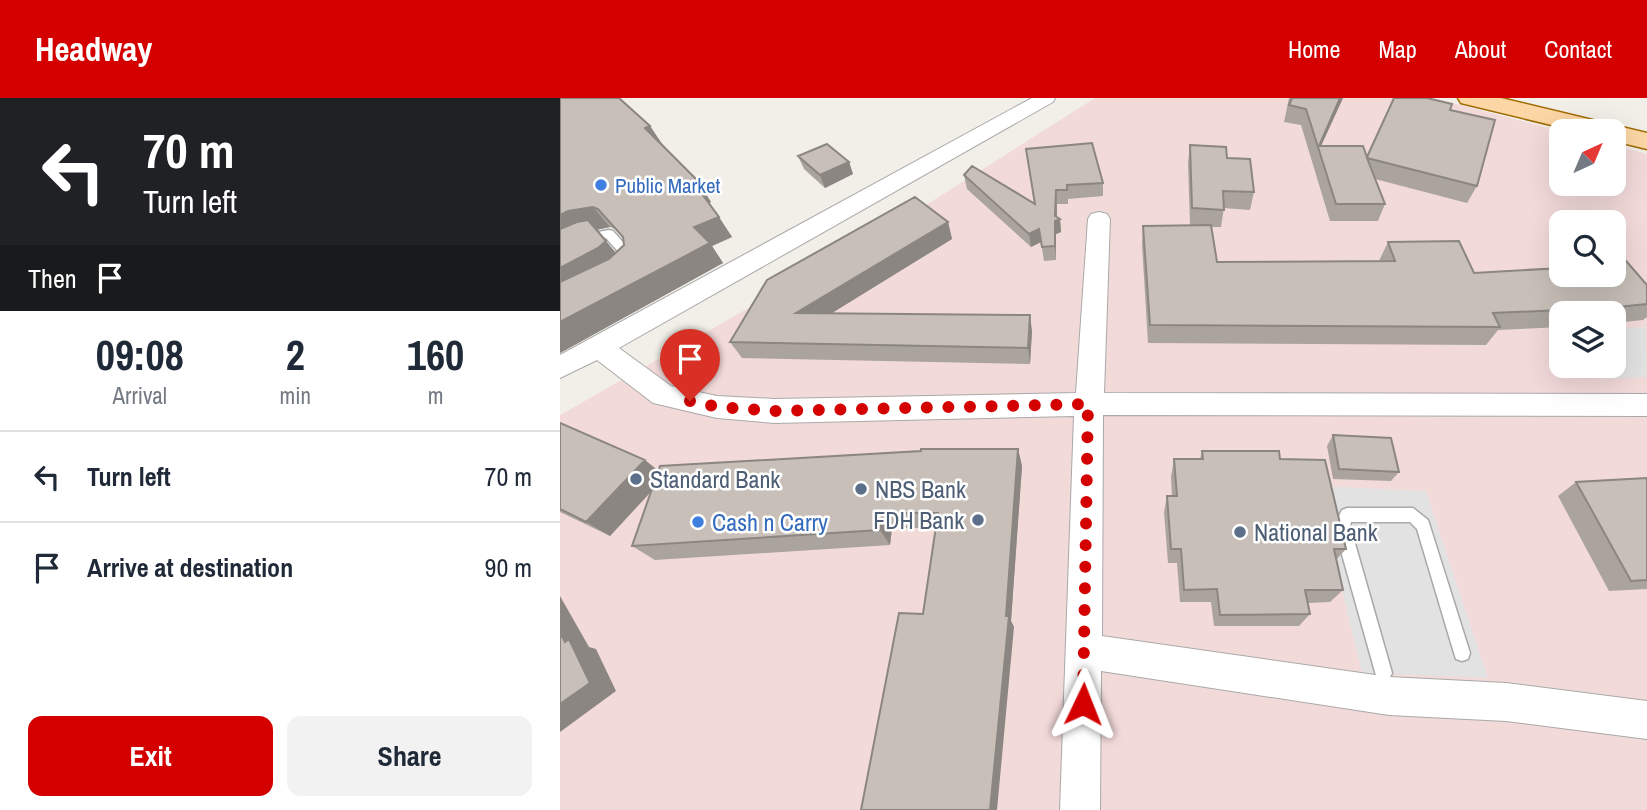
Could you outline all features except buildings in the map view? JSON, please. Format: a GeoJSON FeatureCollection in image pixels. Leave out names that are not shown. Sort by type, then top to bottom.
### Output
{"type":"FeatureCollection","features":[{"type":"Feature","properties":{"kind":"main road"},"geometry":{"type":"LineString","coordinates":[[1469,98],[1557,119]]}},
{"type":"Feature","properties":{"kind":"main road"},"geometry":{"type":"LineString","coordinates":[[1626,136],[1647,141]]}},
{"type":"Feature","properties":{"kind":"street"},"geometry":{"type":"LineString","coordinates":[[1001,98],[1020,112]]}},
{"type":"Feature","properties":{"kind":"street"},"geometry":{"type":"LineString","coordinates":[[560,369],[1046,98]]}},
{"type":"Feature","properties":{"kind":"street"},"geometry":{"type":"LineString","coordinates":[[1080,810],[1088,404],[1099,219]]}},
{"type":"Feature","properties":{"kind":"street"},"geometry":{"type":"LineString","coordinates":[[599,347],[663,395],[718,407],[775,411],[1088,404],[1647,405]]}},
{"type":"Feature","properties":{"kind":"street"},"geometry":{"type":"LineString","coordinates":[[1085,651],[1389,696],[1506,702],[1647,719]]}},
{"type":"Feature","properties":{"kind":"lane"},"geometry":{"type":"LineString","coordinates":[[560,251],[591,237],[609,234],[634,262],[621,274]]}},
{"type":"Feature","properties":{"kind":"lane"},"geometry":{"type":"LineString","coordinates":[[1383,673],[1342,526],[1347,515],[1413,515],[1423,525],[1462,653]]}},
{"type":"Feature","properties":{"kind":"shaded area"},"geometry":{"type":"Polygon","coordinates":[[[1095,98],[1433,98],[1549,128],[1549,196],[1626,196],[1626,148],[1647,154],[1647,810],[560,810],[560,415],[893,226],[1095,98]]]}},
{"type":"Feature","properties":{"kind":"shaded area"},"geometry":{"type":"Polygon","coordinates":[[[1645,327],[1647,377],[1626,378],[1626,329],[1645,327]]]}},
{"type":"Feature","properties":{"kind":"shaded area"},"geometry":{"type":"Polygon","coordinates":[[[1317,486],[1426,491],[1488,678],[1362,673],[1317,486]]]}},
{"type":"Feature","properties":{"kind":"place","name":"Public Market"},"geometry":{"type":"Point","coordinates":[601,185]}},
{"type":"Feature","properties":{"kind":"place","name":"Standard Bank"},"geometry":{"type":"Point","coordinates":[636,479]}},
{"type":"Feature","properties":{"kind":"place","name":"NBS Bank"},"geometry":{"type":"Point","coordinates":[861,489]}},
{"type":"Feature","properties":{"kind":"place","name":"FDH Bank"},"geometry":{"type":"Point","coordinates":[978,520]}},
{"type":"Feature","properties":{"kind":"place","name":"Cash n Carry"},"geometry":{"type":"Point","coordinates":[698,522]}},
{"type":"Feature","properties":{"kind":"place","name":"National Bank"},"geometry":{"type":"Point","coordinates":[1240,532]}},
{"type":"Feature","properties":{"kind":"route"},"geometry":{"type":"LineString","coordinates":[[690,401],[718,407],[775,411],[1088,404],[1083,704]]}}]}
